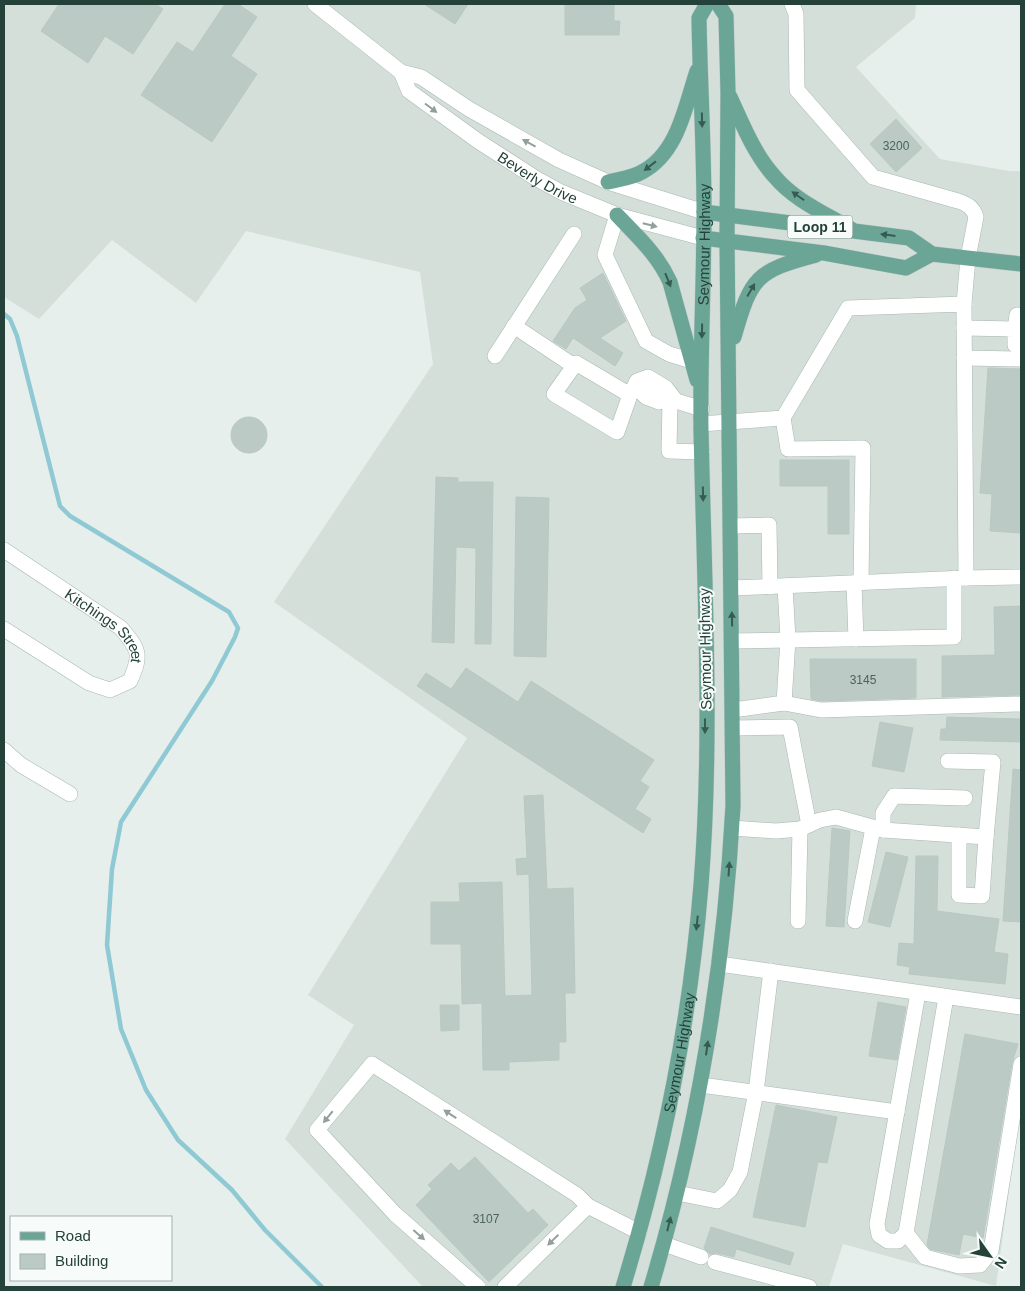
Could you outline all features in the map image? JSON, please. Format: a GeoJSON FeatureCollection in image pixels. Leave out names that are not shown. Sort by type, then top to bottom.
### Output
{"type":"FeatureCollection","features":[{"type":"Feature","properties":{"kind":"main road","name":"Seymour Highway"},"geometry":{"type":"LineString","coordinates":[[623,1287],[668,1117],[679,1063],[699,902],[705,801],[706,679],[702,452],[704,212],[700,18],[707,4]]}},
{"type":"Feature","properties":{"kind":"main road","name":"Seymour Highway"},"geometry":{"type":"LineString","coordinates":[[651,1287],[677,1193],[701,1084],[719,964],[732,828],[733,677],[728,93],[726,16],[718,4]]}},
{"type":"Feature","properties":{"kind":"main road"},"geometry":{"type":"LineString","coordinates":[[608,182],[642,172],[667,150],[679,126],[700,60]]}},
{"type":"Feature","properties":{"kind":"main road"},"geometry":{"type":"LineString","coordinates":[[728,93],[756,152],[776,179],[798,197],[854,231]]}},
{"type":"Feature","properties":{"kind":"main road","name":"Loop 11"},"geometry":{"type":"LineString","coordinates":[[704,212],[910,238],[932,254],[1021,264]]}},
{"type":"Feature","properties":{"kind":"main road"},"geometry":{"type":"LineString","coordinates":[[617,215],[650,249],[665,270],[692,361],[702,410]]}},
{"type":"Feature","properties":{"kind":"main road","name":"Loop 11"},"geometry":{"type":"LineString","coordinates":[[703,238],[824,253],[906,268],[932,254]]}},
{"type":"Feature","properties":{"kind":"main road"},"geometry":{"type":"LineString","coordinates":[[730,352],[744,302],[759,277],[780,264],[824,253]]}},
{"type":"Feature","properties":{"kind":"main road"},"geometry":{"type":"LineString","coordinates":[[706,679],[733,677]]}},
{"type":"Feature","properties":{"kind":"main road"},"geometry":{"type":"LineString","coordinates":[[699,902],[726,904]]}},
{"type":"Feature","properties":{"kind":"main road"},"geometry":{"type":"LineString","coordinates":[[668,1117],[694,1120]]}},
{"type":"Feature","properties":{"kind":"main road"},"geometry":{"type":"LineString","coordinates":[[639,1232],[664,1244]]}},
{"type":"Feature","properties":{"kind":"street","name":"Beverly Drive"},"geometry":{"type":"LineString","coordinates":[[315,4],[401,72],[421,77],[469,109],[559,160],[608,182],[704,212]]}},
{"type":"Feature","properties":{"kind":"street"},"geometry":{"type":"LineString","coordinates":[[732,641],[954,637],[960,578],[964,304],[968,258],[976,217],[974,210],[967,204],[958,201],[873,177],[797,90],[796,14],[792,4]]}},
{"type":"Feature","properties":{"kind":"street","name":"Beverly Drive"},"geometry":{"type":"LineString","coordinates":[[401,72],[409,91],[485,146],[547,184],[617,215],[703,238]]}},
{"type":"Feature","properties":{"kind":"street"},"geometry":{"type":"LineString","coordinates":[[547,184],[559,160]]}},
{"type":"Feature","properties":{"kind":"street"},"geometry":{"type":"LineString","coordinates":[[617,215],[605,255],[646,341],[669,354],[692,361]]}},
{"type":"Feature","properties":{"kind":"street"},"geometry":{"type":"LineString","coordinates":[[495,356],[574,234]]}},
{"type":"Feature","properties":{"kind":"street"},"geometry":{"type":"LineString","coordinates":[[856,638],[863,448],[788,449],[783,418],[848,308],[964,304]]}},
{"type":"Feature","properties":{"kind":"street"},"geometry":{"type":"LineString","coordinates":[[964,328],[1018,323],[1015,345],[1021,345]]}},
{"type":"Feature","properties":{"kind":"street"},"geometry":{"type":"LineString","coordinates":[[514,326],[574,366]]}},
{"type":"Feature","properties":{"kind":"street"},"geometry":{"type":"LineString","coordinates":[[964,358],[1021,360]]}},
{"type":"Feature","properties":{"kind":"street"},"geometry":{"type":"LineString","coordinates":[[635,392],[576,363],[554,394],[617,432],[635,392],[637,381],[648,377],[666,388],[670,400],[669,451],[702,452]]}},
{"type":"Feature","properties":{"kind":"street"},"geometry":{"type":"LineString","coordinates":[[670,400],[730,421],[783,418]]}},
{"type":"Feature","properties":{"kind":"street"},"geometry":{"type":"LineString","coordinates":[[732,526],[769,525],[788,639],[784,703]]}},
{"type":"Feature","properties":{"kind":"street","name":"Kitchings Street"},"geometry":{"type":"LineString","coordinates":[[4,550],[121,628],[134,644],[138,662],[130,681],[110,690],[89,684],[4,629]]}},
{"type":"Feature","properties":{"kind":"street"},"geometry":{"type":"LineString","coordinates":[[732,588],[1021,577]]}},
{"type":"Feature","properties":{"kind":"street"},"geometry":{"type":"LineString","coordinates":[[733,710],[784,703],[821,710],[1021,704]]}},
{"type":"Feature","properties":{"kind":"street"},"geometry":{"type":"LineString","coordinates":[[733,728],[790,727],[805,827],[798,921]]}},
{"type":"Feature","properties":{"kind":"street"},"geometry":{"type":"LineString","coordinates":[[4,750],[21,765],[70,794]]}},
{"type":"Feature","properties":{"kind":"street"},"geometry":{"type":"LineString","coordinates":[[948,761],[993,762],[982,896],[959,895],[958,835]]}},
{"type":"Feature","properties":{"kind":"street"},"geometry":{"type":"LineString","coordinates":[[855,921],[878,829],[883,813],[894,796],[965,798]]}},
{"type":"Feature","properties":{"kind":"street"},"geometry":{"type":"LineString","coordinates":[[732,828],[776,830],[805,827],[836,817],[878,829],[986,837]]}},
{"type":"Feature","properties":{"kind":"street"},"geometry":{"type":"LineString","coordinates":[[719,964],[1021,1006]]}},
{"type":"Feature","properties":{"kind":"street"},"geometry":{"type":"LineString","coordinates":[[677,1193],[717,1201],[730,1190],[740,1172],[756,1092],[771,971]]}},
{"type":"Feature","properties":{"kind":"street"},"geometry":{"type":"LineString","coordinates":[[918,993],[877,1224],[879,1235],[888,1241],[898,1241],[906,1233],[946,997]]}},
{"type":"Feature","properties":{"kind":"street"},"geometry":{"type":"LineString","coordinates":[[478,1287],[395,1214],[317,1130],[372,1064],[577,1195],[588,1206],[639,1232]]}},
{"type":"Feature","properties":{"kind":"street"},"geometry":{"type":"LineString","coordinates":[[906,1233],[925,1257],[960,1266],[980,1265],[991,1250],[1021,1064]]}},
{"type":"Feature","properties":{"kind":"street"},"geometry":{"type":"LineString","coordinates":[[701,1084],[897,1112]]}},
{"type":"Feature","properties":{"kind":"street"},"geometry":{"type":"LineString","coordinates":[[505,1287],[588,1206]]}},
{"type":"Feature","properties":{"kind":"street"},"geometry":{"type":"LineString","coordinates":[[664,1244],[708,1260],[810,1287]]}},
{"type":"Feature","properties":{"kind":"shaded area"},"geometry":{"type":"Polygon","coordinates":[[[4,4],[916,4],[915,18],[856,67],[940,159],[1009,171],[1021,171],[1021,1103],[996,1286],[843,1244],[829,1287],[423,1287],[285,1139],[354,1025],[308,995],[467,738],[274,602],[433,364],[420,272],[246,231],[196,303],[112,240],[39,319],[4,297],[4,4]]]}},
{"type":"Feature","properties":{"kind":"building"},"geometry":{"type":"Polygon","coordinates":[[[59,4],[155,4],[163,9],[133,54],[105,36],[88,63],[41,31],[59,4]]]}},
{"type":"Feature","properties":{"kind":"building"},"geometry":{"type":"Polygon","coordinates":[[[225,4],[238,4],[257,17],[231,56],[257,74],[212,142],[141,95],[177,42],[193,52],[225,4]]]}},
{"type":"Feature","properties":{"kind":"building"},"geometry":{"type":"Polygon","coordinates":[[[424,4],[468,4],[455,24],[424,4]]]}},
{"type":"Feature","properties":{"kind":"building"},"geometry":{"type":"Polygon","coordinates":[[[565,4],[614,4],[614,21],[620,21],[619,35],[565,35],[565,4]]]}},
{"type":"Feature","properties":{"kind":"building"},"geometry":{"type":"Polygon","coordinates":[[[896,119],[922,148],[896,172],[870,144],[896,119]]]}},
{"type":"Feature","properties":{"kind":"building"},"geometry":{"type":"Polygon","coordinates":[[[603,273],[626,321],[600,338],[623,353],[615,366],[573,338],[566,349],[553,341],[575,308],[587,300],[580,288],[603,273]]]}},
{"type":"Feature","properties":{"kind":"building"},"geometry":{"type":"Polygon","coordinates":[[[988,368],[1021,369],[1021,533],[990,531],[992,494],[980,493],[988,368]]]}},
{"type":"Feature","properties":{"kind":"building"},"geometry":{"type":"Polygon","coordinates":[[[249,417],[261,423],[267,435],[261,447],[249,453],[237,447],[231,435],[237,423],[249,417]]]}},
{"type":"Feature","properties":{"kind":"building"},"geometry":{"type":"Polygon","coordinates":[[[780,460],[849,460],[849,534],[828,534],[828,486],[780,486],[780,460]]]}},
{"type":"Feature","properties":{"kind":"building"},"geometry":{"type":"Polygon","coordinates":[[[436,477],[458,478],[458,482],[493,482],[491,644],[475,644],[476,548],[456,547],[454,643],[432,642],[436,477]]]}},
{"type":"Feature","properties":{"kind":"building"},"geometry":{"type":"Polygon","coordinates":[[[516,497],[549,498],[546,657],[514,656],[516,497]]]}},
{"type":"Feature","properties":{"kind":"building"},"geometry":{"type":"Polygon","coordinates":[[[1021,606],[1021,695],[942,697],[942,656],[995,655],[994,607],[1021,606]]]}},
{"type":"Feature","properties":{"kind":"building"},"geometry":{"type":"Polygon","coordinates":[[[810,659],[916,659],[916,698],[822,701],[811,699],[810,659]]]}},
{"type":"Feature","properties":{"kind":"building"},"geometry":{"type":"Polygon","coordinates":[[[466,668],[518,702],[531,681],[654,760],[640,781],[649,787],[635,809],[651,819],[643,833],[417,686],[426,673],[451,689],[466,668]]]}},
{"type":"Feature","properties":{"kind":"building"},"geometry":{"type":"Polygon","coordinates":[[[947,717],[1021,719],[1021,742],[940,740],[941,729],[946,729],[947,717]]]}},
{"type":"Feature","properties":{"kind":"building"},"geometry":{"type":"Polygon","coordinates":[[[880,722],[913,728],[904,772],[872,766],[880,722]]]}},
{"type":"Feature","properties":{"kind":"building"},"geometry":{"type":"Polygon","coordinates":[[[1013,769],[1021,770],[1021,922],[1003,921],[1013,769]]]}},
{"type":"Feature","properties":{"kind":"building"},"geometry":{"type":"Polygon","coordinates":[[[543,795],[547,889],[573,888],[575,993],[565,993],[566,1042],[559,1042],[559,1060],[509,1062],[509,1070],[483,1070],[482,1003],[462,1004],[461,944],[431,944],[431,902],[460,902],[459,883],[502,882],[505,996],[532,995],[529,874],[517,875],[516,859],[527,858],[524,796],[543,795]]]}},
{"type":"Feature","properties":{"kind":"building"},"geometry":{"type":"Polygon","coordinates":[[[832,828],[850,831],[844,927],[826,926],[832,828]]]}},
{"type":"Feature","properties":{"kind":"building"},"geometry":{"type":"Polygon","coordinates":[[[886,852],[908,857],[890,927],[868,922],[886,852]]]}},
{"type":"Feature","properties":{"kind":"building"},"geometry":{"type":"Polygon","coordinates":[[[916,856],[938,856],[937,911],[999,919],[994,952],[1008,954],[1005,984],[909,974],[910,967],[897,965],[899,943],[914,944],[916,856]]]}},
{"type":"Feature","properties":{"kind":"building"},"geometry":{"type":"Polygon","coordinates":[[[878,1002],[906,1007],[897,1060],[869,1056],[878,1002]]]}},
{"type":"Feature","properties":{"kind":"building"},"geometry":{"type":"Polygon","coordinates":[[[440,1005],[459,1005],[459,1030],[441,1031],[440,1005]]]}},
{"type":"Feature","properties":{"kind":"building"},"geometry":{"type":"Polygon","coordinates":[[[965,1034],[1018,1044],[1012,1063],[983,1238],[963,1234],[959,1255],[930,1249],[927,1245],[965,1034]]]}},
{"type":"Feature","properties":{"kind":"building"},"geometry":{"type":"Polygon","coordinates":[[[776,1105],[837,1117],[827,1163],[818,1162],[805,1227],[753,1217],[776,1105]]]}},
{"type":"Feature","properties":{"kind":"building"},"geometry":{"type":"Polygon","coordinates":[[[475,1157],[528,1213],[533,1209],[548,1225],[489,1282],[416,1205],[432,1189],[428,1185],[451,1163],[459,1171],[475,1157]]]}},
{"type":"Feature","properties":{"kind":"building"},"geometry":{"type":"Polygon","coordinates":[[[711,1227],[794,1253],[790,1265],[736,1249],[734,1257],[717,1253],[710,1254],[704,1248],[711,1227]]]}},
{"type":"Feature","properties":{"kind":"waterway"},"geometry":{"type":"LineString","coordinates":[[4,314],[10,319],[17,336],[60,506],[70,516],[229,612],[238,628],[212,681],[121,822],[112,869],[107,945],[121,1029],[146,1090],[178,1140],[232,1190],[265,1230],[322,1287]]}}]}
